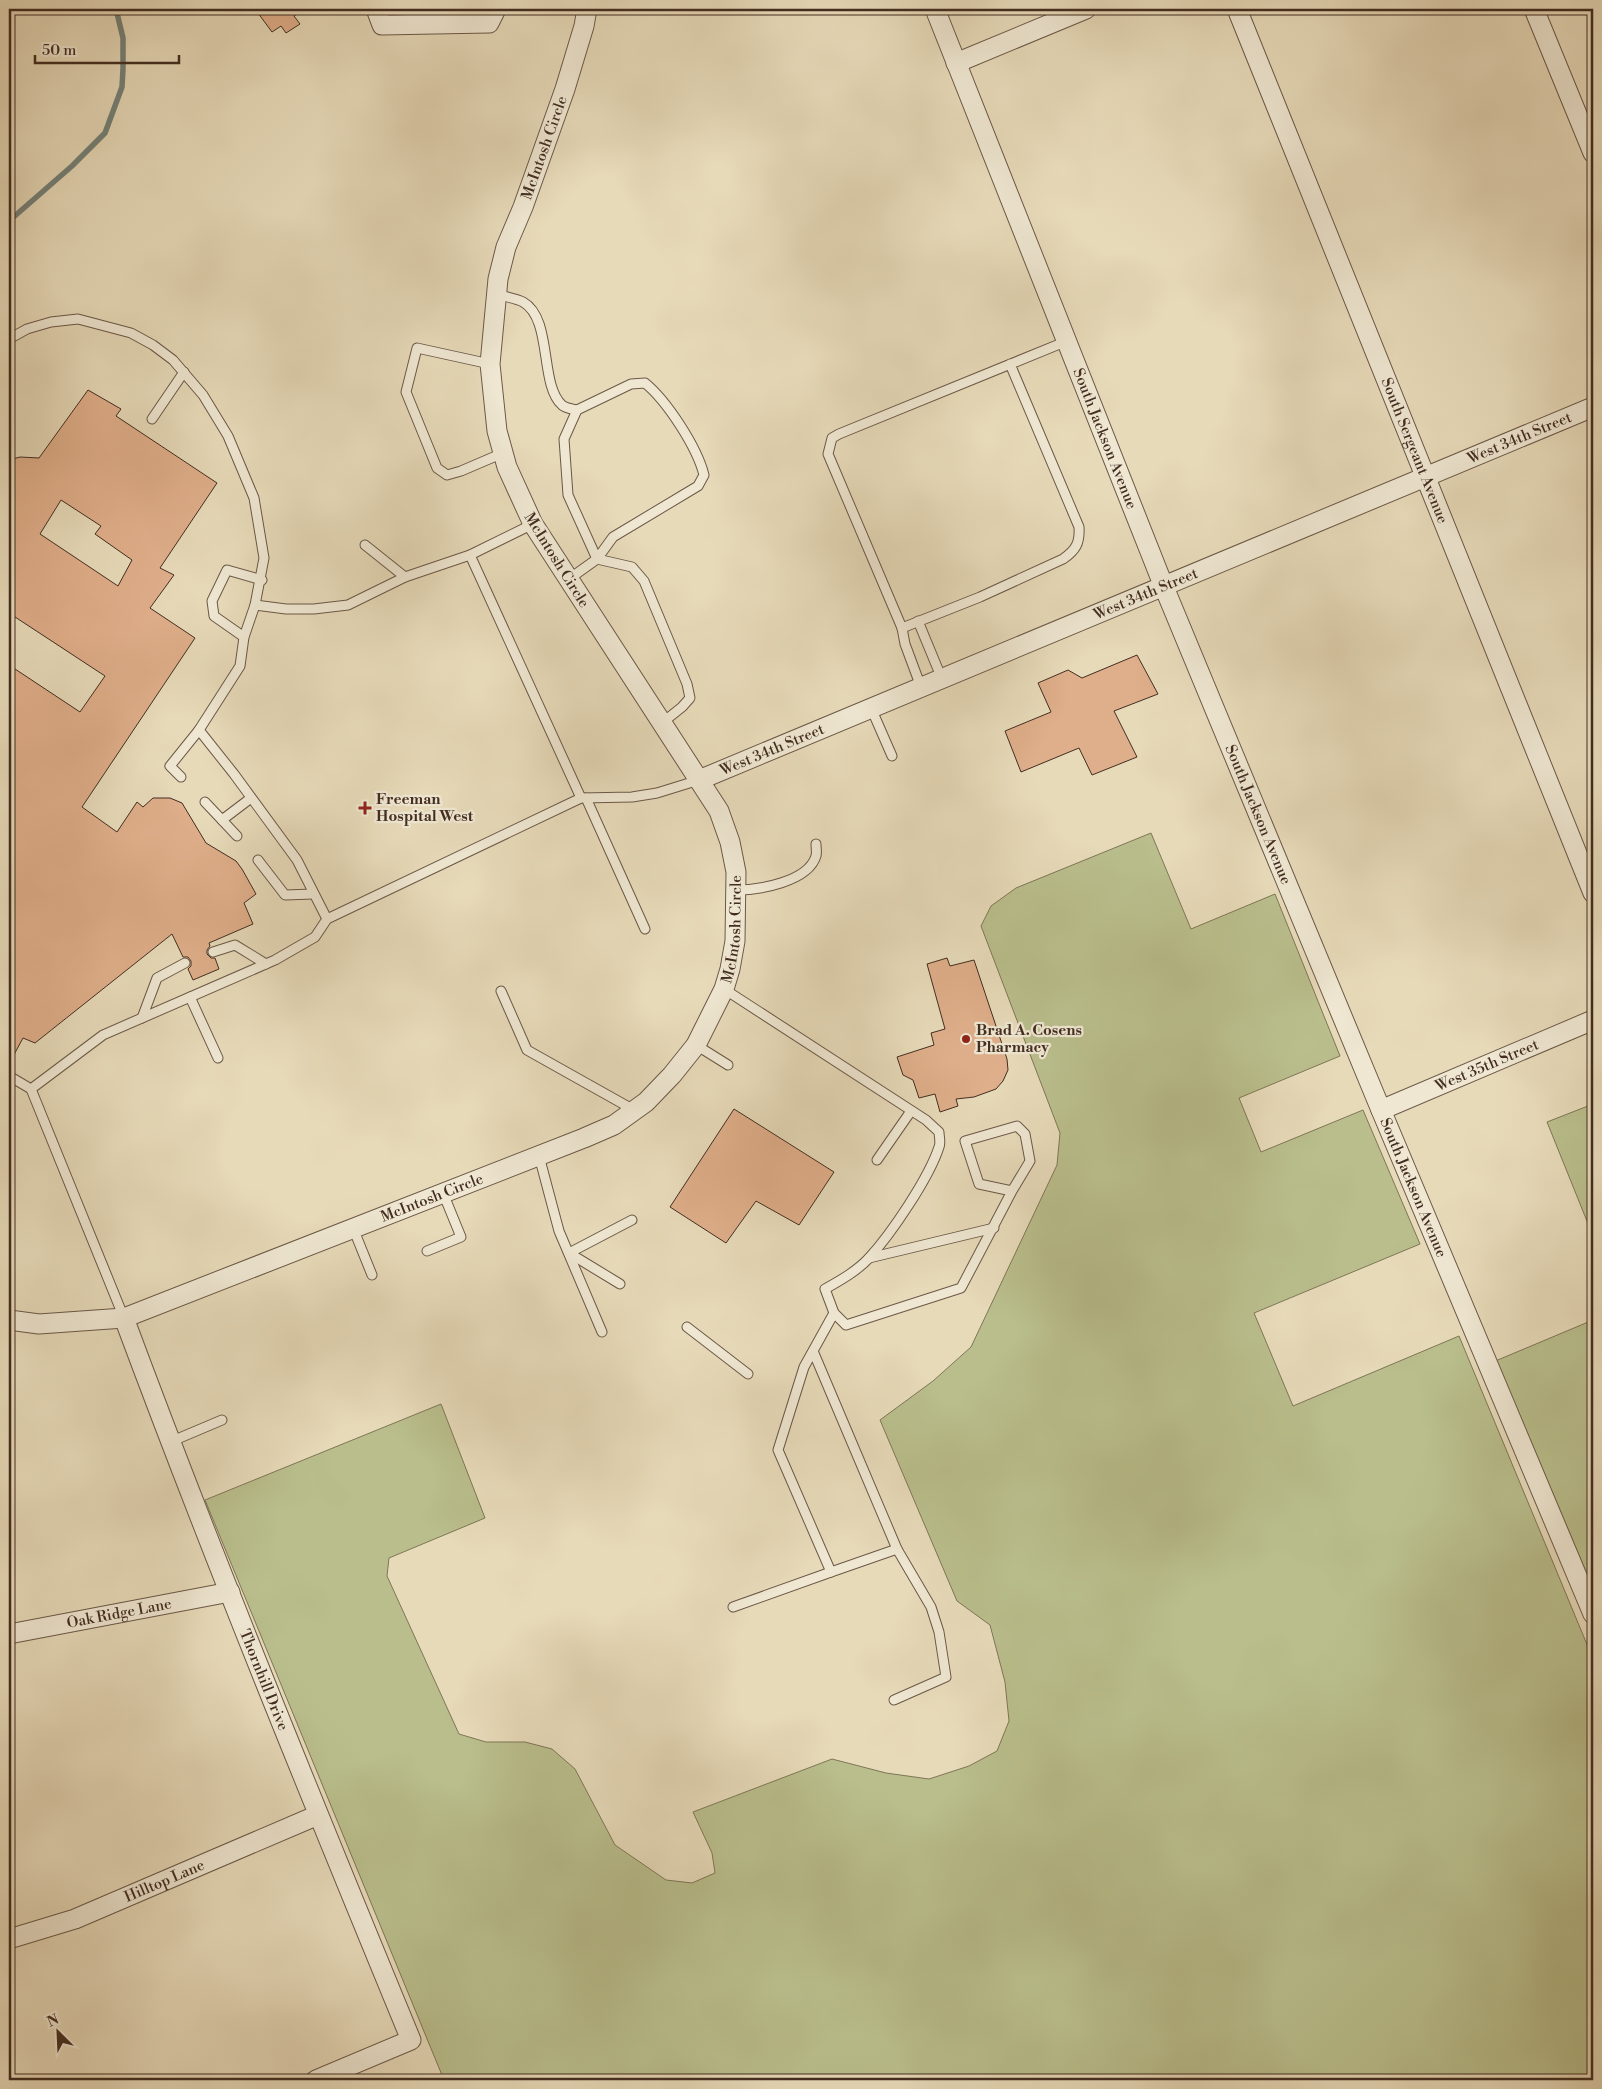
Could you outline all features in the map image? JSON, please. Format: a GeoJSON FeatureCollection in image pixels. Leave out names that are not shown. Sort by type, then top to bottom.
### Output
{"type":"FeatureCollection","features":[{"type":"Feature","properties":{"kind":"street"},"geometry":{"type":"LineString","coordinates":[[379,17],[489,23],[496,9]]}},
{"type":"Feature","properties":{"kind":"street","name":"McIntosh Circle"},"geometry":{"type":"LineString","coordinates":[[9,1320],[39,1324],[124,1318],[614,1125],[646,1102],[672,1075],[696,1045],[724,989],[735,941],[736,872],[727,834],[719,811],[533,524],[520,499],[503,452],[498,431],[490,364],[498,279],[506,247],[523,207],[565,90],[584,26],[587,9]]}},
{"type":"Feature","properties":{"kind":"street","name":"South Jackson Avenue"},"geometry":{"type":"LineString","coordinates":[[935,9],[1164,587],[1593,1614]]}},
{"type":"Feature","properties":{"kind":"street"},"geometry":{"type":"LineString","coordinates":[[956,63],[1086,9]]}},
{"type":"Feature","properties":{"kind":"street","name":"South Sergeant Avenue"},"geometry":{"type":"LineString","coordinates":[[1237,9],[1593,893]]}},
{"type":"Feature","properties":{"kind":"street"},"geometry":{"type":"LineString","coordinates":[[1534,9],[1593,153]]}},
{"type":"Feature","properties":{"kind":"street","name":"West 34th Street"},"geometry":{"type":"LineString","coordinates":[[699,780],[1593,407]]}},
{"type":"Feature","properties":{"kind":"street","name":"West 35th Street"},"geometry":{"type":"LineString","coordinates":[[1381,1110],[1593,1020]]}},
{"type":"Feature","properties":{"kind":"street","name":"Thornhill Drive"},"geometry":{"type":"LineString","coordinates":[[124,1318],[170,1442],[318,1815],[411,2040],[316,2080]]}},
{"type":"Feature","properties":{"kind":"street","name":"Oak Ridge Lane"},"geometry":{"type":"LineString","coordinates":[[9,1634],[230,1592]]}},
{"type":"Feature","properties":{"kind":"street","name":"Hilltop Lane"},"geometry":{"type":"LineString","coordinates":[[9,1939],[75,1919],[318,1815]]}},
{"type":"Feature","properties":{"kind":"lane"},"geometry":{"type":"LineString","coordinates":[[497,294],[524,302],[536,317],[545,347],[549,379],[554,394],[563,407],[576,410],[630,384],[645,383],[659,394],[700,458],[704,474],[698,486],[613,537],[597,559],[569,580]]}},
{"type":"Feature","properties":{"kind":"lane"},"geometry":{"type":"LineString","coordinates":[[9,339],[27,329],[52,322],[78,319],[131,333],[153,345],[172,360],[203,394],[228,436],[254,498],[264,558],[262,580],[244,637],[240,666],[199,730],[170,766],[181,777]]}},
{"type":"Feature","properties":{"kind":"lane"},"geometry":{"type":"LineString","coordinates":[[921,687],[905,644],[902,628],[828,454],[829,444],[832,438],[839,434],[1067,340]]}},
{"type":"Feature","properties":{"kind":"lane"},"geometry":{"type":"LineString","coordinates":[[490,364],[417,348],[406,392],[437,468],[447,475],[461,471],[503,452]]}},
{"type":"Feature","properties":{"kind":"lane"},"geometry":{"type":"LineString","coordinates":[[902,628],[980,597],[1063,559],[1074,552],[1078,544],[1079,527],[1010,364]]}},
{"type":"Feature","properties":{"kind":"lane"},"geometry":{"type":"LineString","coordinates":[[152,418],[184,372]]}},
{"type":"Feature","properties":{"kind":"lane"},"geometry":{"type":"LineString","coordinates":[[576,410],[564,439],[568,495],[597,559]]}},
{"type":"Feature","properties":{"kind":"lane"},"geometry":{"type":"LineString","coordinates":[[255,605],[286,609],[348,605],[405,577],[470,555],[533,524]]}},
{"type":"Feature","properties":{"kind":"lane"},"geometry":{"type":"LineString","coordinates":[[365,544],[405,577]]}},
{"type":"Feature","properties":{"kind":"lane"},"geometry":{"type":"LineString","coordinates":[[470,555],[645,929]]}},
{"type":"Feature","properties":{"kind":"lane"},"geometry":{"type":"LineString","coordinates":[[597,559],[632,567],[644,580],[687,684],[690,698],[662,723]]}},
{"type":"Feature","properties":{"kind":"lane"},"geometry":{"type":"LineString","coordinates":[[244,637],[214,616],[212,602],[227,570],[262,580]]}},
{"type":"Feature","properties":{"kind":"lane"},"geometry":{"type":"LineString","coordinates":[[918,621],[942,679]]}},
{"type":"Feature","properties":{"kind":"lane"},"geometry":{"type":"LineString","coordinates":[[871,708],[892,756]]}},
{"type":"Feature","properties":{"kind":"lane"},"geometry":{"type":"LineString","coordinates":[[199,730],[296,860],[327,919]]}},
{"type":"Feature","properties":{"kind":"lane"},"geometry":{"type":"LineString","coordinates":[[31,1089],[103,1035],[266,964],[315,937],[327,919],[583,798],[632,798],[657,793],[699,780]]}},
{"type":"Feature","properties":{"kind":"lane"},"geometry":{"type":"LineString","coordinates":[[222,820],[251,798]]}},
{"type":"Feature","properties":{"kind":"lane"},"geometry":{"type":"LineString","coordinates":[[205,802],[237,836]]}},
{"type":"Feature","properties":{"kind":"lane"},"geometry":{"type":"LineString","coordinates":[[736,890],[759,890],[798,876],[810,866],[816,856],[816,844]]}},
{"type":"Feature","properties":{"kind":"lane"},"geometry":{"type":"LineString","coordinates":[[258,860],[285,895],[313,894]]}},
{"type":"Feature","properties":{"kind":"lane"},"geometry":{"type":"LineString","coordinates":[[213,952],[235,945],[266,964]]}},
{"type":"Feature","properties":{"kind":"lane"},"geometry":{"type":"LineString","coordinates":[[142,1018],[157,978],[185,963]]}},
{"type":"Feature","properties":{"kind":"lane"},"geometry":{"type":"LineString","coordinates":[[724,989],[926,1120],[939,1132],[940,1145],[924,1179],[900,1217],[869,1258],[849,1275],[825,1289],[834,1313],[846,1325],[961,1288],[1030,1161],[1025,1134],[1017,1126],[966,1141],[979,1184],[1012,1191]]}},
{"type":"Feature","properties":{"kind":"lane"},"geometry":{"type":"LineString","coordinates":[[501,991],[527,1050],[634,1110]]}},
{"type":"Feature","properties":{"kind":"lane"},"geometry":{"type":"LineString","coordinates":[[190,997],[218,1058]]}},
{"type":"Feature","properties":{"kind":"lane"},"geometry":{"type":"LineString","coordinates":[[696,1045],[728,1065]]}},
{"type":"Feature","properties":{"kind":"lane"},"geometry":{"type":"LineString","coordinates":[[9,1076],[31,1089],[124,1318]]}},
{"type":"Feature","properties":{"kind":"lane"},"geometry":{"type":"LineString","coordinates":[[877,1160],[910,1111]]}},
{"type":"Feature","properties":{"kind":"lane"},"geometry":{"type":"LineString","coordinates":[[539,1156],[550,1200],[569,1254],[602,1332]]}},
{"type":"Feature","properties":{"kind":"lane"},"geometry":{"type":"LineString","coordinates":[[427,1251],[461,1237],[443,1192]]}},
{"type":"Feature","properties":{"kind":"lane"},"geometry":{"type":"LineString","coordinates":[[569,1254],[632,1220]]}},
{"type":"Feature","properties":{"kind":"lane"},"geometry":{"type":"LineString","coordinates":[[353,1228],[372,1275]]}},
{"type":"Feature","properties":{"kind":"lane"},"geometry":{"type":"LineString","coordinates":[[869,1258],[994,1228]]}},
{"type":"Feature","properties":{"kind":"lane"},"geometry":{"type":"LineString","coordinates":[[569,1254],[620,1284]]}},
{"type":"Feature","properties":{"kind":"lane"},"geometry":{"type":"LineString","coordinates":[[831,1572],[778,1450],[804,1367],[834,1313]]}},
{"type":"Feature","properties":{"kind":"lane"},"geometry":{"type":"LineString","coordinates":[[687,1327],[748,1374]]}},
{"type":"Feature","properties":{"kind":"lane"},"geometry":{"type":"LineString","coordinates":[[813,1351],[897,1549],[931,1607],[939,1632],[946,1677],[894,1700]]}},
{"type":"Feature","properties":{"kind":"lane"},"geometry":{"type":"LineString","coordinates":[[170,1442],[222,1420]]}},
{"type":"Feature","properties":{"kind":"lane"},"geometry":{"type":"LineString","coordinates":[[733,1607],[897,1549]]}},
{"type":"Feature","properties":{"kind":"green space"},"geometry":{"type":"Polygon","coordinates":[[[1151,833],[1191,929],[1275,894],[1340,1056],[1239,1098],[1261,1152],[1363,1110],[1420,1244],[1254,1313],[1293,1406],[1459,1336],[1593,1659],[1593,2080],[444,2080],[205,1500],[441,1404],[485,1518],[389,1558],[387,1576],[459,1734],[486,1742],[525,1742],[552,1749],[575,1769],[615,1845],[666,1880],[692,1883],[715,1873],[712,1853],[693,1812],[832,1759],[886,1773],[929,1779],[969,1766],[997,1751],[1009,1721],[1005,1682],[990,1625],[957,1601],[880,1420],[933,1381],[971,1347],[1057,1165],[1060,1133],[981,926],[991,906],[1016,888],[1151,833]]]}},
{"type":"Feature","properties":{"kind":"green space"},"geometry":{"type":"Polygon","coordinates":[[[1593,1104],[1593,1236],[1547,1122],[1593,1104]]]}},
{"type":"Feature","properties":{"kind":"green space"},"geometry":{"type":"Polygon","coordinates":[[[1593,1320],[1593,1594],[1493,1362],[1593,1320]]]}},
{"type":"Feature","properties":{"kind":"building"},"geometry":{"type":"Polygon","coordinates":[[[255,9],[304,9],[294,16],[300,24],[286,33],[281,26],[272,32],[255,9]]]}},
{"type":"Feature","properties":{"kind":"building"},"geometry":{"type":"Polygon","coordinates":[[[88,390],[121,409],[116,416],[217,483],[160,568],[174,575],[150,608],[195,638],[82,807],[117,832],[137,802],[143,807],[153,798],[170,798],[182,803],[206,843],[236,861],[256,894],[244,903],[253,924],[209,943],[210,946],[207,954],[211,958],[215,958],[219,969],[193,980],[188,969],[191,966],[191,961],[188,957],[183,957],[172,934],[35,1043],[23,1038],[9,1064],[9,665],[80,712],[105,676],[9,613],[9,460],[20,457],[39,458],[88,390]],[[61,500],[40,534],[118,586],[132,560],[95,534],[101,526],[61,500]]]}},
{"type":"Feature","properties":{"kind":"building"},"geometry":{"type":"Polygon","coordinates":[[[1137,655],[1158,694],[1114,711],[1137,757],[1092,775],[1079,748],[1021,772],[1005,731],[1051,712],[1038,683],[1068,670],[1082,678],[1137,655]]]}},
{"type":"Feature","properties":{"kind":"building","name":"Brad A. Cosens Pharmacy"},"geometry":{"type":"Polygon","coordinates":[[[947,958],[950,966],[974,960],[1007,1059],[1008,1070],[1003,1081],[996,1089],[974,1097],[956,1099],[958,1106],[940,1112],[935,1094],[919,1098],[913,1080],[903,1075],[897,1057],[934,1045],[931,1033],[945,1029],[927,964],[947,958]]]}},
{"type":"Feature","properties":{"kind":"building"},"geometry":{"type":"Polygon","coordinates":[[[734,1109],[834,1172],[799,1225],[756,1201],[726,1243],[670,1207],[734,1109]]]}},
{"type":"Feature","properties":{"kind":"waterway"},"geometry":{"type":"LineString","coordinates":[[9,221],[72,166],[105,133],[122,87],[123,38],[116,9]]}},
{"type":"Feature","properties":{"kind":"place","name":"Freeman Hospital West"},"geometry":{"type":"Point","coordinates":[365,808]}},
{"type":"Feature","properties":{"kind":"place","name":"Brad A. Cosens Pharmacy"},"geometry":{"type":"Point","coordinates":[966,1039]}}]}
